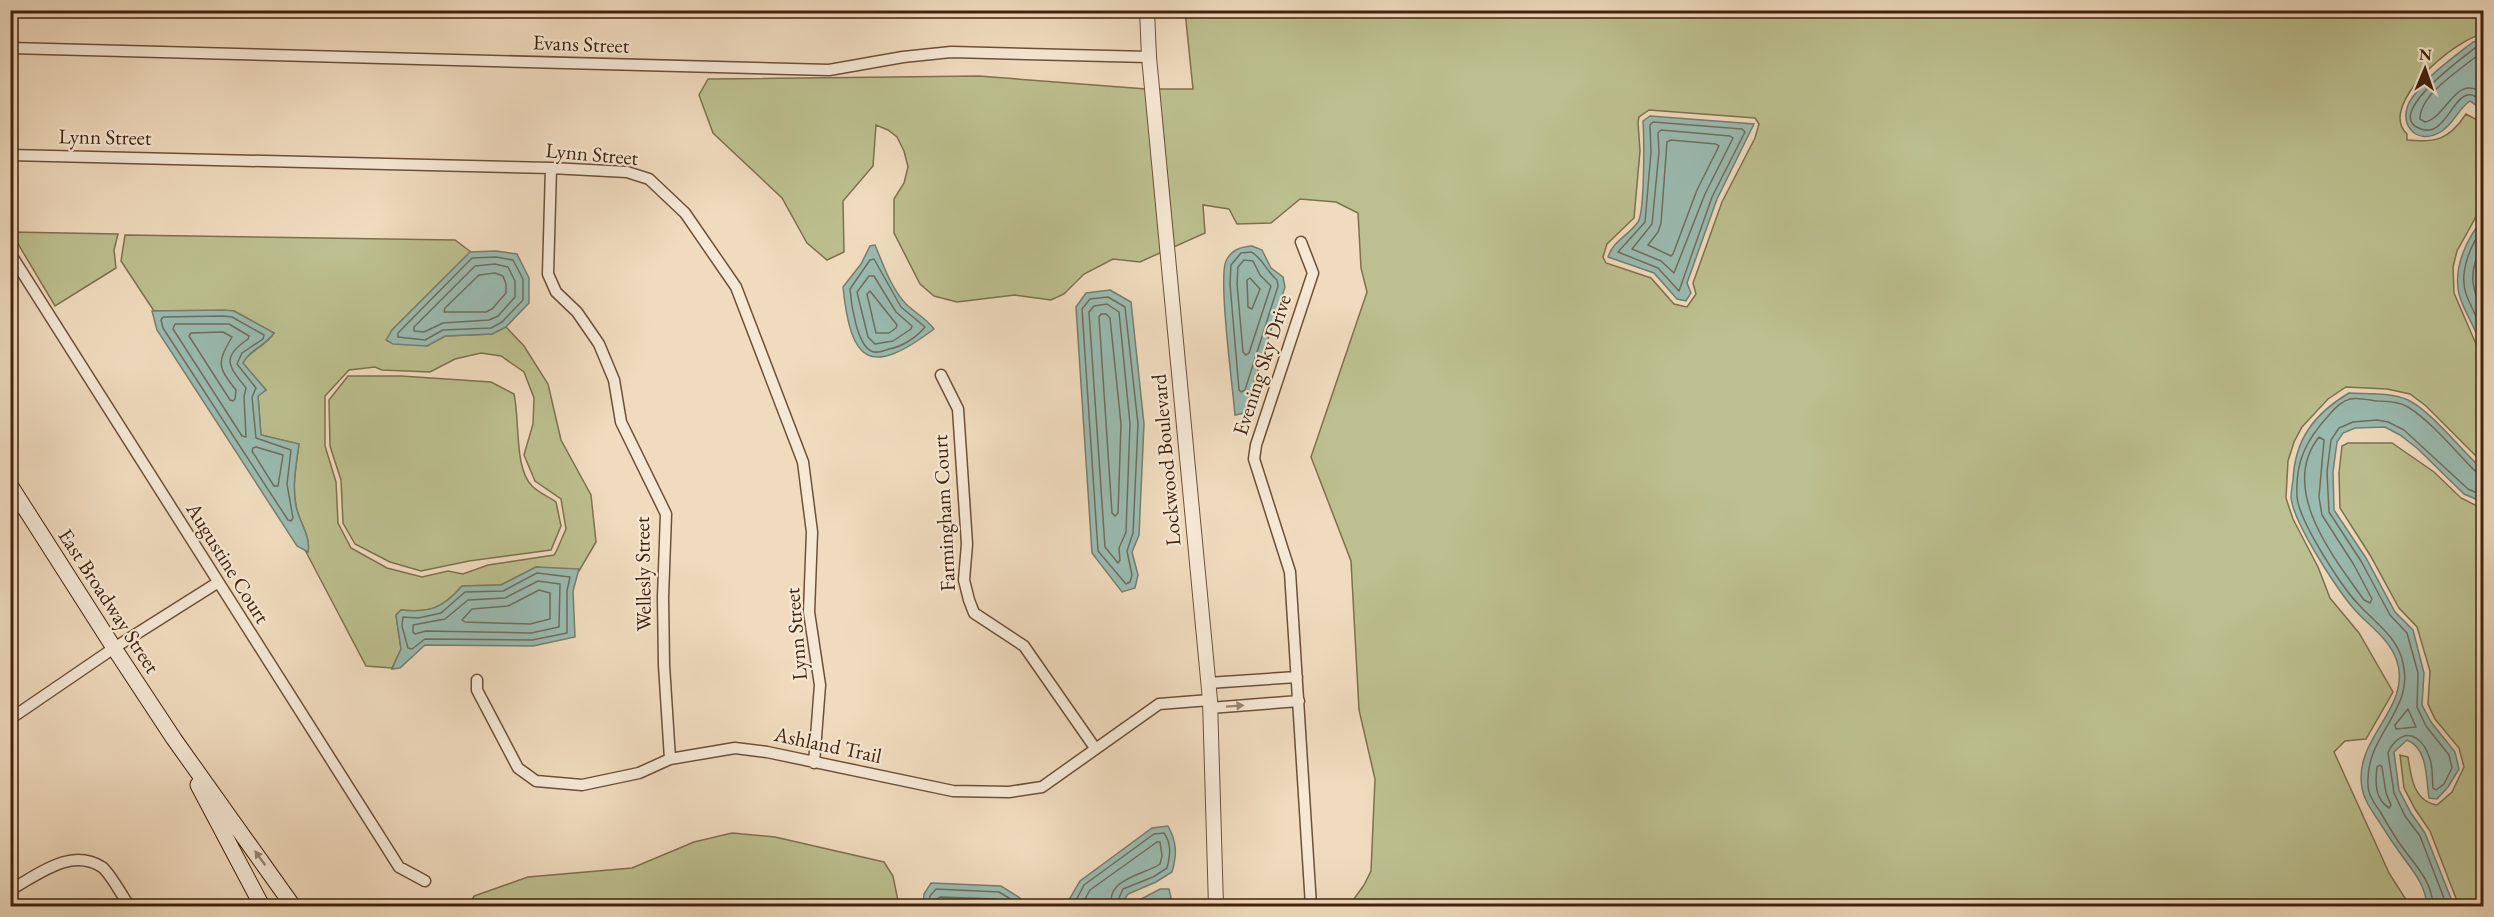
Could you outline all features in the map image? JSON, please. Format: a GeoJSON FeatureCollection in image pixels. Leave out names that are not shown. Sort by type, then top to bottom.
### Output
{"type":"FeatureCollection","features":[{"type":"Feature","properties":{"kind":"main road","name":"East Broadway Street"},"geometry":{"type":"LineString","coordinates":[[10,485],[174,739],[293,906]]}},
{"type":"Feature","properties":{"kind":"main road","name":"East Broadway Street"},"geometry":{"type":"LineString","coordinates":[[174,739],[262,906]]}},
{"type":"Feature","properties":{"kind":"street","name":"Lockwood Boulevard"},"geometry":{"type":"LineString","coordinates":[[1148,10],[1149,57],[1210,704],[1216,906]]}},
{"type":"Feature","properties":{"kind":"street","name":"Evans Street"},"geometry":{"type":"LineString","coordinates":[[10,48],[829,70],[903,57],[951,52],[1149,57]]}},
{"type":"Feature","properties":{"kind":"street","name":"Lynn Street"},"geometry":{"type":"LineString","coordinates":[[10,155],[551,168],[627,172],[649,179],[685,213],[736,286],[803,462],[812,532],[809,612],[820,685],[814,763]]}},
{"type":"Feature","properties":{"kind":"street","name":"Wellesly Street"},"geometry":{"type":"LineString","coordinates":[[551,168],[548,274],[556,292],[577,312],[599,344],[614,380],[621,422],[666,514],[663,609],[670,759]]}},
{"type":"Feature","properties":{"kind":"street","name":"Evening Sky Drive"},"geometry":{"type":"LineString","coordinates":[[1301,242],[1313,273],[1256,445],[1254,459],[1290,572],[1311,906]]}},
{"type":"Feature","properties":{"kind":"street","name":"Augustine Court"},"geometry":{"type":"LineString","coordinates":[[10,253],[399,867],[425,881]]}},
{"type":"Feature","properties":{"kind":"street","name":"Farmingham Court"},"geometry":{"type":"LineString","coordinates":[[941,375],[958,409],[967,544],[964,580],[974,613],[1024,646],[1095,748]]}},
{"type":"Feature","properties":{"kind":"street"},"geometry":{"type":"LineString","coordinates":[[11,717],[217,583]]}},
{"type":"Feature","properties":{"kind":"street"},"geometry":{"type":"LineString","coordinates":[[1208,683],[1297,677]]}},
{"type":"Feature","properties":{"kind":"street","name":"Ashland Trail"},"geometry":{"type":"LineString","coordinates":[[477,680],[477,690],[518,768],[536,781],[582,785],[639,774],[670,759],[735,748],[767,752],[953,791],[1009,792],[1042,787],[1159,704],[1210,704]]}},
{"type":"Feature","properties":{"kind":"street"},"geometry":{"type":"LineString","coordinates":[[1210,704],[1299,701]]}},
{"type":"Feature","properties":{"kind":"street"},"geometry":{"type":"LineString","coordinates":[[10,890],[61,862],[77,858],[103,868],[129,906]]}},
{"type":"Feature","properties":{"kind":"green space"},"geometry":{"type":"Polygon","coordinates":[[[1185,11],[2483,11],[2483,34],[2456,47],[2424,75],[2402,107],[2400,122],[2407,134],[2407,140],[2426,141],[2441,138],[2447,134],[2460,123],[2466,114],[2479,121],[2483,135],[2483,204],[2457,251],[2453,267],[2454,293],[2476,344],[2483,369],[2483,463],[2426,406],[2410,394],[2387,389],[2346,387],[2328,399],[2302,427],[2288,461],[2286,498],[2293,519],[2318,567],[2330,598],[2359,633],[2393,692],[2366,739],[2345,741],[2334,752],[2389,873],[2410,906],[1354,906],[1351,903],[1371,871],[1375,779],[1359,710],[1351,561],[1311,457],[1367,292],[1361,268],[1358,213],[1336,202],[1300,199],[1271,223],[1237,224],[1229,209],[1203,205],[1205,233],[1174,247],[1159,89],[1193,89],[1185,11]],[[1649,110],[1639,117],[1640,151],[1634,218],[1607,244],[1603,257],[1606,263],[1651,278],[1674,304],[1687,307],[1696,294],[1693,283],[1722,202],[1755,138],[1759,124],[1755,118],[1649,110]]]}},
{"type":"Feature","properties":{"kind":"green space"},"geometry":{"type":"Polygon","coordinates":[[[979,76],[1146,89],[1162,252],[1140,262],[1113,259],[1084,274],[1064,294],[1051,300],[1015,295],[957,302],[934,296],[920,284],[894,233],[894,199],[904,183],[908,167],[904,151],[897,137],[876,125],[873,166],[843,201],[844,252],[827,260],[807,243],[782,198],[713,133],[699,95],[708,79],[979,76]]]}},
{"type":"Feature","properties":{"kind":"green space"},"geometry":{"type":"Polygon","coordinates":[[[11,232],[118,234],[114,250],[116,268],[55,306],[11,232]]]}},
{"type":"Feature","properties":{"kind":"green space"},"geometry":{"type":"Polygon","coordinates":[[[125,235],[455,240],[471,252],[392,330],[427,346],[445,336],[492,334],[506,327],[524,346],[548,384],[561,440],[591,495],[596,542],[579,571],[536,567],[501,585],[462,586],[442,604],[428,610],[401,610],[396,615],[401,649],[392,668],[366,666],[305,550],[308,552],[308,540],[296,506],[294,491],[299,444],[261,435],[258,396],[266,390],[242,363],[274,333],[234,311],[154,311],[121,261],[125,235]],[[481,353],[455,359],[430,372],[382,370],[375,367],[349,370],[325,396],[325,446],[336,482],[338,523],[351,548],[387,568],[422,577],[448,571],[463,574],[488,565],[554,555],[566,529],[561,499],[535,481],[524,455],[533,424],[534,398],[524,372],[501,356],[481,353]]]}},
{"type":"Feature","properties":{"kind":"green space"},"geometry":{"type":"Polygon","coordinates":[[[348,376],[401,376],[491,382],[514,394],[522,468],[532,486],[556,502],[561,526],[551,550],[469,561],[421,571],[390,562],[355,544],[343,523],[341,480],[330,446],[329,400],[348,376]]]}},
{"type":"Feature","properties":{"kind":"green space"},"geometry":{"type":"Polygon","coordinates":[[[2348,443],[2392,443],[2434,472],[2461,498],[2483,509],[2483,906],[2459,906],[2430,831],[2404,788],[2400,755],[2408,757],[2412,780],[2419,794],[2429,803],[2437,805],[2452,792],[2464,767],[2459,748],[2435,719],[2428,704],[2430,671],[2417,627],[2399,608],[2370,555],[2340,508],[2339,473],[2342,446],[2348,443]]]}},
{"type":"Feature","properties":{"kind":"green space"},"geometry":{"type":"Polygon","coordinates":[[[732,833],[775,837],[884,862],[893,876],[899,906],[469,906],[474,896],[528,877],[632,868],[694,842],[732,833]]]}},
{"type":"Feature","properties":{"kind":"water"},"geometry":{"type":"Polygon","coordinates":[[[2483,40],[2483,118],[2481,109],[2470,101],[2442,131],[2424,136],[2411,130],[2406,116],[2407,107],[2412,98],[2425,82],[2448,61],[2473,42],[2483,40]]]}},
{"type":"Feature","properties":{"kind":"water"},"geometry":{"type":"Polygon","coordinates":[[[1650,116],[1754,124],[1717,199],[1687,283],[1691,293],[1686,301],[1677,299],[1654,273],[1608,257],[1617,242],[1638,222],[1644,173],[1643,121],[1650,116]]]}},
{"type":"Feature","properties":{"kind":"water"},"geometry":{"type":"Polygon","coordinates":[[[2483,219],[2483,351],[2461,301],[2458,274],[2467,244],[2483,219]]]}},
{"type":"Feature","properties":{"kind":"water"},"geometry":{"type":"Polygon","coordinates":[[[875,245],[896,291],[906,304],[934,329],[894,354],[879,357],[867,355],[858,347],[847,313],[843,287],[861,264],[870,246],[875,245]]]}},
{"type":"Feature","properties":{"kind":"water"},"geometry":{"type":"Polygon","coordinates":[[[1252,246],[1262,250],[1271,268],[1283,277],[1285,287],[1244,413],[1235,415],[1225,310],[1224,271],[1230,254],[1240,248],[1252,246]]]}},
{"type":"Feature","properties":{"kind":"water"},"geometry":{"type":"Polygon","coordinates":[[[496,251],[517,254],[529,278],[529,303],[506,327],[492,334],[445,336],[427,346],[393,344],[386,340],[392,330],[470,252],[496,251]]]}},
{"type":"Feature","properties":{"kind":"water"},"geometry":{"type":"Polygon","coordinates":[[[1110,290],[1131,302],[1144,424],[1139,535],[1132,552],[1138,575],[1135,588],[1122,592],[1092,553],[1076,307],[1086,293],[1110,290]]]}},
{"type":"Feature","properties":{"kind":"water"},"geometry":{"type":"Polygon","coordinates":[[[152,311],[234,311],[274,333],[243,363],[266,390],[258,396],[261,435],[299,444],[294,491],[298,512],[308,540],[308,552],[297,546],[157,330],[152,311]]]}},
{"type":"Feature","properties":{"kind":"water"},"geometry":{"type":"Polygon","coordinates":[[[2349,393],[2401,397],[2417,405],[2483,470],[2483,502],[2464,494],[2418,449],[2385,427],[2355,428],[2343,433],[2337,442],[2333,472],[2334,510],[2366,558],[2395,612],[2413,630],[2424,673],[2422,705],[2431,722],[2455,752],[2459,769],[2437,799],[2429,798],[2425,765],[2414,744],[2407,740],[2394,752],[2399,790],[2425,833],[2454,906],[2427,906],[2420,882],[2364,796],[2362,770],[2366,753],[2397,694],[2399,678],[2397,661],[2384,639],[2354,609],[2327,572],[2300,524],[2291,498],[2295,465],[2302,440],[2316,419],[2349,393]]]}},
{"type":"Feature","properties":{"kind":"water"},"geometry":{"type":"Polygon","coordinates":[[[536,567],[579,569],[573,591],[575,637],[533,646],[425,645],[400,668],[392,669],[401,649],[396,615],[401,610],[428,610],[442,604],[462,586],[501,585],[536,567]]]}},
{"type":"Feature","properties":{"kind":"water"},"geometry":{"type":"Polygon","coordinates":[[[1168,826],[1175,849],[1172,872],[1128,894],[1124,900],[1130,905],[1160,889],[1169,889],[1173,906],[1068,906],[1067,903],[1080,881],[1152,828],[1168,826]]]}},
{"type":"Feature","properties":{"kind":"water"},"geometry":{"type":"Polygon","coordinates":[[[931,883],[1001,886],[1020,898],[1021,906],[923,906],[924,894],[931,883]]]}}]}
